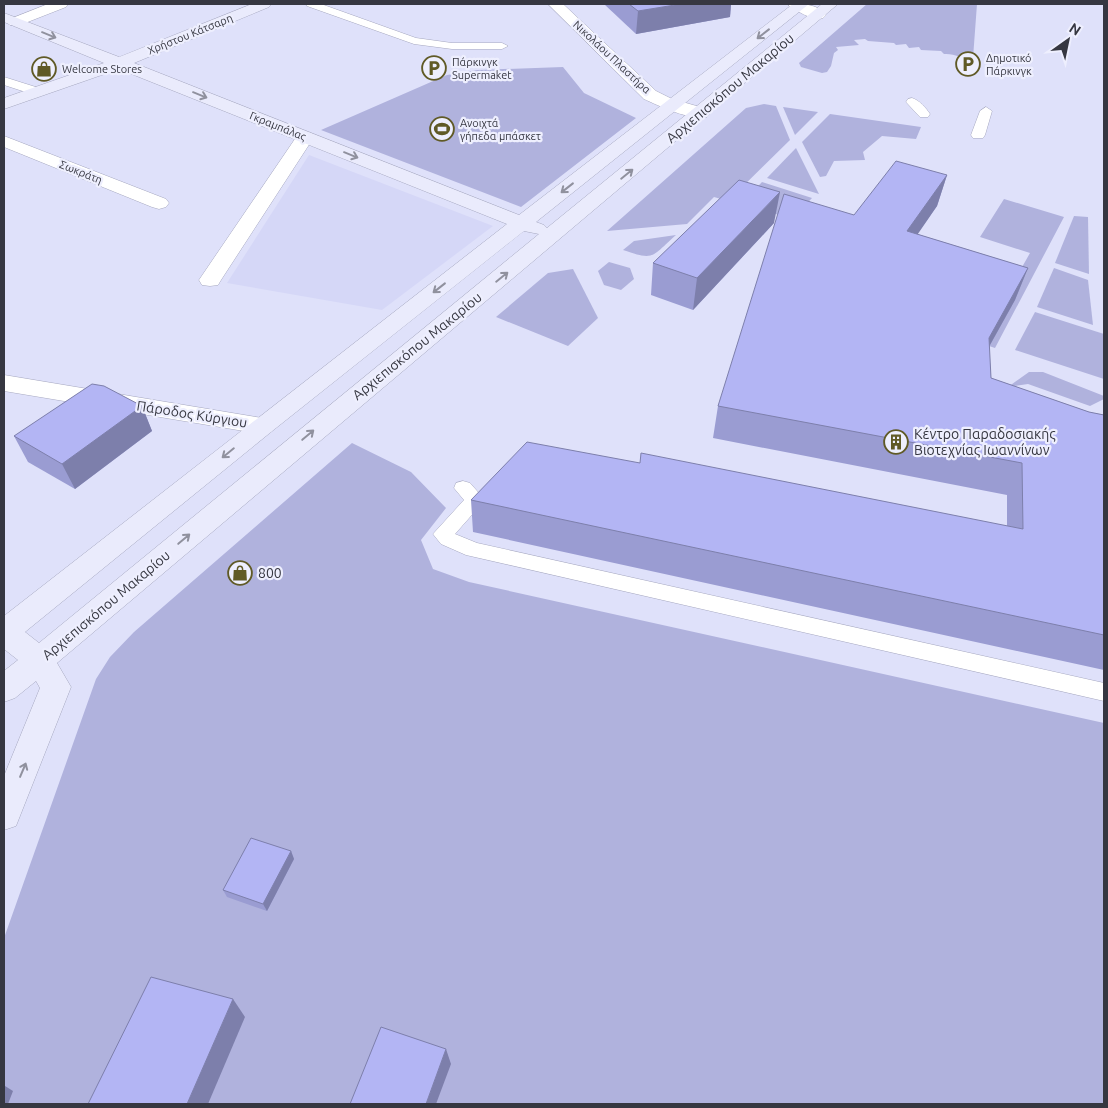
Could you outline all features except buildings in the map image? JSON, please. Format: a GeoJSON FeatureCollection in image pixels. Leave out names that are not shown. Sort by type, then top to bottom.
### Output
{"type":"FeatureCollection","features":[{"type":"Feature","properties":{"kind":"main road","name":"Χρήστου Κάτσαρη"},"geometry":{"type":"LineString","coordinates":[[4,104],[119,63],[264,4]]}},
{"type":"Feature","properties":{"kind":"main road","name":"Αρχιεπισκόπου Μακαρίου"},"geometry":{"type":"LineString","coordinates":[[4,632],[262,426],[672,105],[809,6]]}},
{"type":"Feature","properties":{"kind":"main road","name":"Αρχιεπισκόπου Μακαρίου"},"geometry":{"type":"LineString","coordinates":[[4,689],[313,431],[701,113],[809,6]]}},
{"type":"Feature","properties":{"kind":"main road","name":"Γκραμπάλας"},"geometry":{"type":"LineString","coordinates":[[10,19],[552,235]]}},
{"type":"Feature","properties":{"kind":"main road"},"geometry":{"type":"LineString","coordinates":[[4,632],[39,660],[54,681],[55,692],[4,815]]}},
{"type":"Feature","properties":{"kind":"street"},"geometry":{"type":"LineString","coordinates":[[10,19],[60,4]]}},
{"type":"Feature","properties":{"kind":"street","name":"Νικολάου Πλαστήρα"},"geometry":{"type":"LineString","coordinates":[[555,4],[650,95],[672,105],[701,113]]}},
{"type":"Feature","properties":{"kind":"street"},"geometry":{"type":"LineString","coordinates":[[210,280],[305,137]]}},
{"type":"Feature","properties":{"kind":"street","name":"Σωκράτη"},"geometry":{"type":"LineString","coordinates":[[4,141],[159,203]]}},
{"type":"Feature","properties":{"kind":"street","name":"Πάροδος Κύργιου"},"geometry":{"type":"LineString","coordinates":[[4,383],[262,426]]}},
{"type":"Feature","properties":{"kind":"lane"},"geometry":{"type":"LineString","coordinates":[[311,4],[414,41],[452,46],[502,46]]}},
{"type":"Feature","properties":{"kind":"lane"},"geometry":{"type":"LineString","coordinates":[[4,81],[38,92]]}},
{"type":"Feature","properties":{"kind":"lane"},"geometry":{"type":"LineString","coordinates":[[912,102],[924,114]]}},
{"type":"Feature","properties":{"kind":"lane"},"geometry":{"type":"LineString","coordinates":[[978,135],[986,111]]}},
{"type":"Feature","properties":{"kind":"lane"},"geometry":{"type":"LineString","coordinates":[[462,488],[474,500],[443,534],[448,539],[473,550],[1104,692]]}},
{"type":"Feature","properties":{"kind":"shaded area"},"geometry":{"type":"Polygon","coordinates":[[[867,4],[977,4],[973,58],[944,54],[941,51],[921,50],[919,47],[909,48],[906,44],[896,45],[894,43],[868,41],[865,39],[854,40],[859,45],[836,47],[838,50],[834,53],[831,66],[827,72],[822,73],[801,67],[799,63],[867,4]]]}},
{"type":"Feature","properties":{"kind":"shaded area"},"geometry":{"type":"Polygon","coordinates":[[[563,67],[584,93],[636,118],[521,207],[321,130],[447,75],[478,70],[563,67]]]}},
{"type":"Feature","properties":{"kind":"shaded area"},"geometry":{"type":"Polygon","coordinates":[[[764,104],[776,106],[790,140],[728,201],[714,197],[687,224],[607,231],[746,108],[764,104]]]}},
{"type":"Feature","properties":{"kind":"shaded area"},"geometry":{"type":"Polygon","coordinates":[[[783,107],[818,112],[795,135],[783,107]]]}},
{"type":"Feature","properties":{"kind":"shaded area"},"geometry":{"type":"Polygon","coordinates":[[[830,114],[921,127],[916,139],[882,136],[863,152],[865,160],[834,161],[826,176],[820,177],[802,142],[830,114]]]}},
{"type":"Feature","properties":{"kind":"shaded area"},"geometry":{"type":"Polygon","coordinates":[[[796,148],[819,194],[767,178],[796,148]]]}},
{"type":"Feature","properties":{"kind":"shaded area"},"geometry":{"type":"Polygon","coordinates":[[[309,155],[493,226],[382,310],[227,283],[309,155]]]}},
{"type":"Feature","properties":{"kind":"shaded area"},"geometry":{"type":"Polygon","coordinates":[[[762,182],[812,198],[800,211],[806,224],[742,203],[762,182]]]}},
{"type":"Feature","properties":{"kind":"shaded area"},"geometry":{"type":"Polygon","coordinates":[[[1004,199],[1064,217],[995,348],[989,346],[1005,297],[1030,253],[980,237],[1004,199]]]}},
{"type":"Feature","properties":{"kind":"shaded area"},"geometry":{"type":"Polygon","coordinates":[[[1074,216],[1088,217],[1089,274],[1055,263],[1074,216]]]}},
{"type":"Feature","properties":{"kind":"shaded area"},"geometry":{"type":"Polygon","coordinates":[[[676,235],[652,255],[641,255],[623,250],[634,241],[676,235]]]}},
{"type":"Feature","properties":{"kind":"shaded area"},"geometry":{"type":"Polygon","coordinates":[[[609,262],[630,268],[634,279],[621,290],[604,285],[598,271],[609,262]]]}},
{"type":"Feature","properties":{"kind":"shaded area"},"geometry":{"type":"Polygon","coordinates":[[[1054,268],[1088,280],[1093,325],[1037,307],[1054,268]]]}},
{"type":"Feature","properties":{"kind":"shaded area"},"geometry":{"type":"Polygon","coordinates":[[[573,269],[598,318],[568,346],[496,317],[548,273],[573,269]]]}},
{"type":"Feature","properties":{"kind":"shaded area"},"geometry":{"type":"Polygon","coordinates":[[[1035,312],[1104,334],[1104,379],[1015,350],[1035,312]]]}},
{"type":"Feature","properties":{"kind":"shaded area"},"geometry":{"type":"Polygon","coordinates":[[[1029,372],[1043,372],[1104,396],[1104,399],[1090,406],[1028,384],[1008,387],[1029,372]]]}},
{"type":"Feature","properties":{"kind":"shaded area"},"geometry":{"type":"Polygon","coordinates":[[[352,443],[411,472],[446,508],[421,540],[433,569],[469,582],[1104,723],[1104,1104],[4,1104],[4,938],[96,679],[110,657],[134,632],[352,443]]]}},
{"type":"Feature","properties":{"kind":"place","name":"Δημοτικό Πάρκινγκ"},"geometry":{"type":"Point","coordinates":[968,64]}},
{"type":"Feature","properties":{"kind":"place","name":"Πάρκινγκ Supermaket"},"geometry":{"type":"Point","coordinates":[434,68]}},
{"type":"Feature","properties":{"kind":"place","name":"Welcome Stores"},"geometry":{"type":"Point","coordinates":[44,69]}},
{"type":"Feature","properties":{"kind":"place","name":"Ανοιχτά γήπεδα μπάσκετ"},"geometry":{"type":"Point","coordinates":[442,129]}},
{"type":"Feature","properties":{"kind":"place","name":"Κέντρο Παραδοσιακής Βιοτεχνίας Ιωαννίνων"},"geometry":{"type":"Point","coordinates":[896,442]}},
{"type":"Feature","properties":{"kind":"place","name":"800"},"geometry":{"type":"Point","coordinates":[240,573]}}]}
